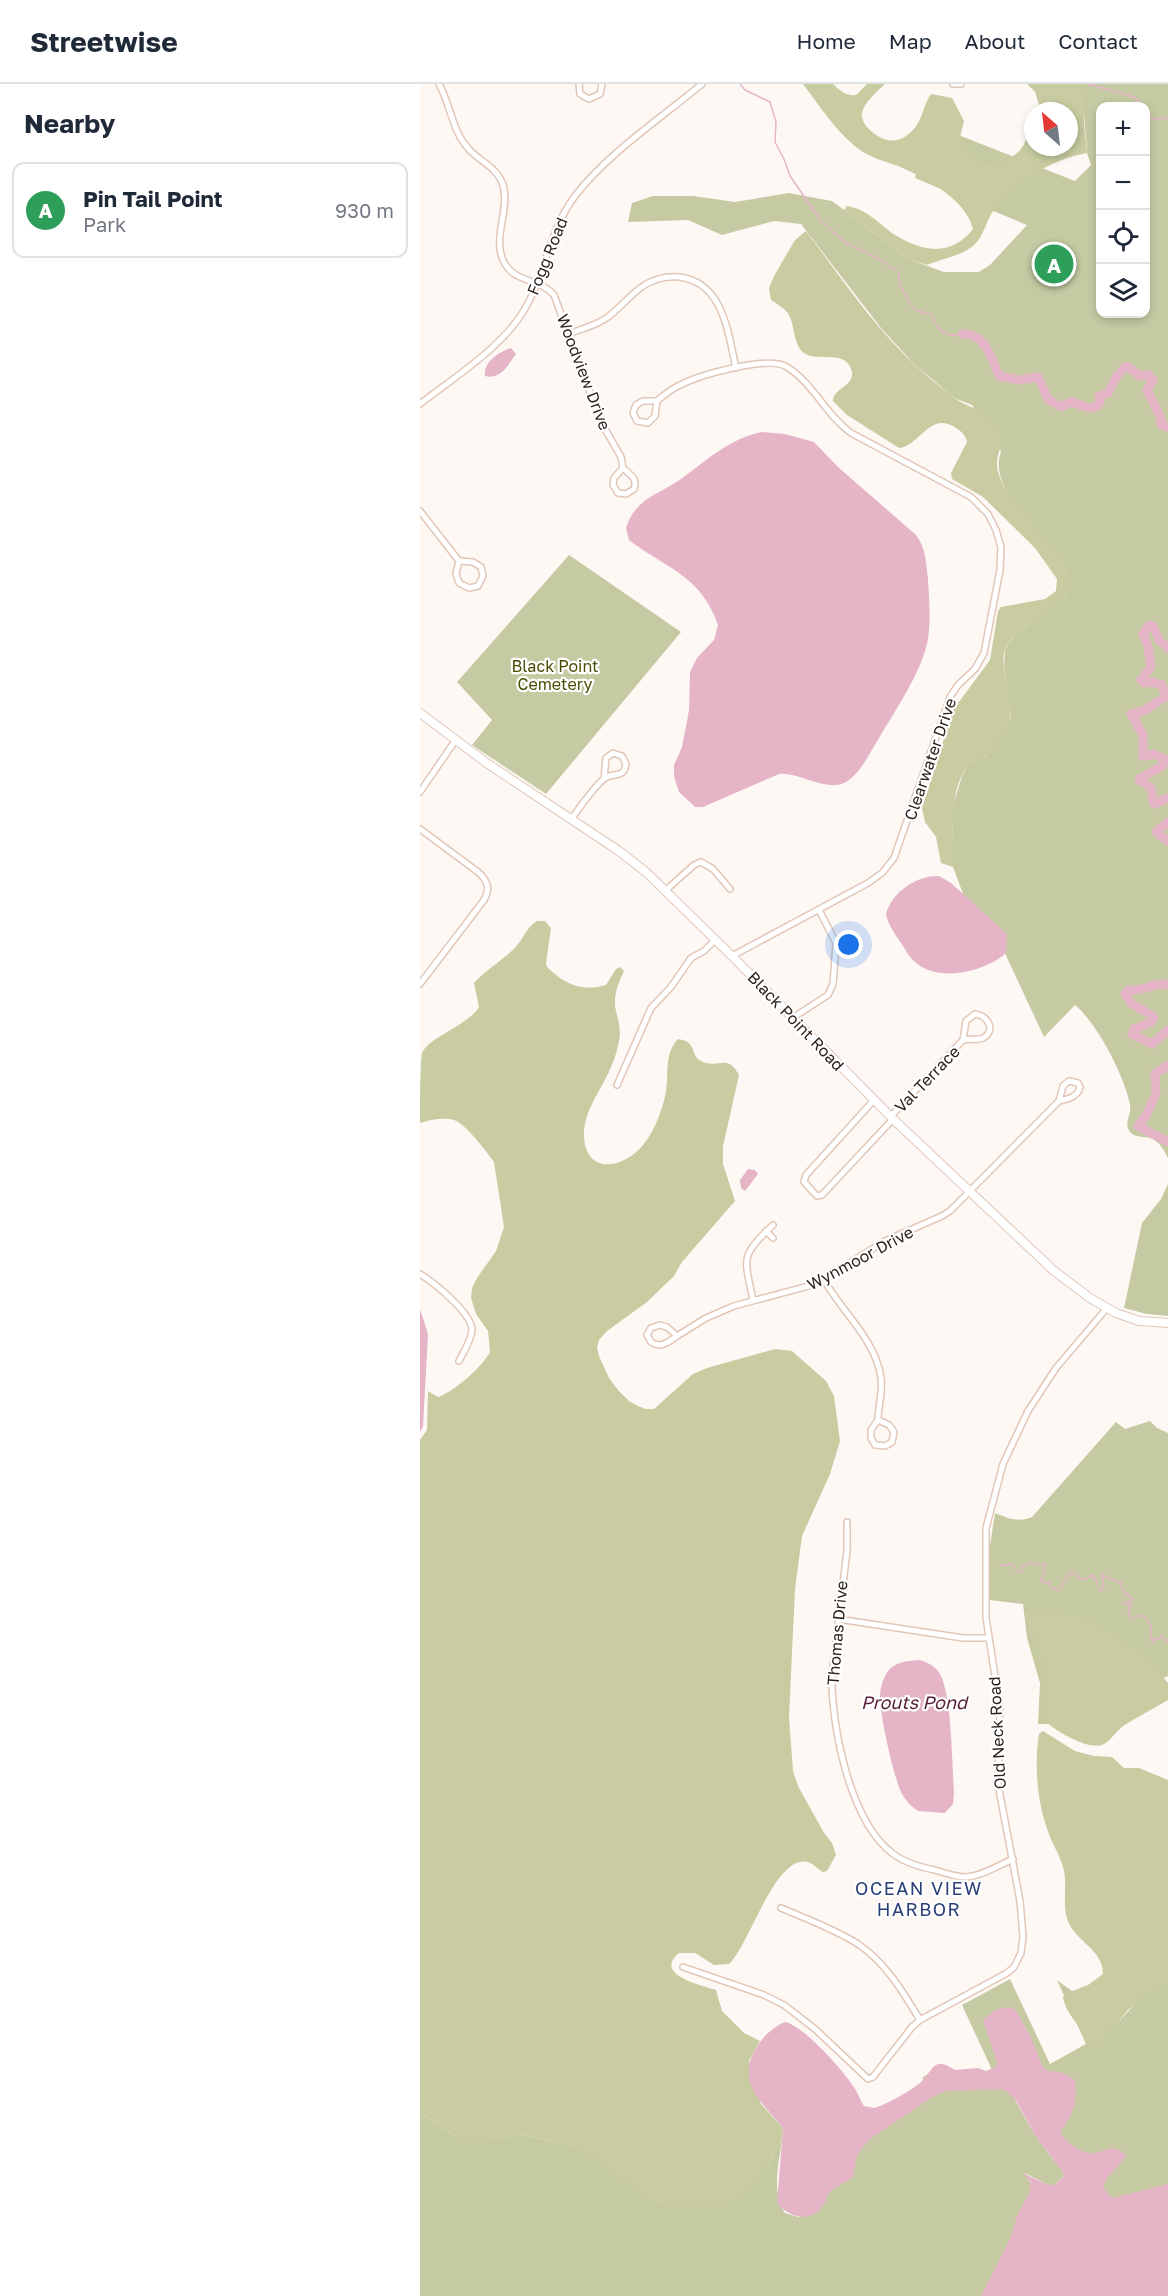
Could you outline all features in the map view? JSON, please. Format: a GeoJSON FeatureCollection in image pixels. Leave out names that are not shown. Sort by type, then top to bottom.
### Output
{"type":"FeatureCollection","features":[{"type":"Feature","properties":{"kind":"main road","name":"Black Point Road"},"geometry":{"type":"LineString","coordinates":[[420,713],[455,741],[637,865],[666,890],[794,1017],[891,1118],[1044,1262],[1107,1308],[1137,1320],[1168,1323]]}},
{"type":"Feature","properties":{"kind":"street","name":"Woodview Drive"},"geometry":{"type":"LineString","coordinates":[[439,84],[461,140],[495,172],[502,182],[504,194],[500,248],[503,260],[514,274],[553,293],[570,333],[601,423],[621,457],[623,468],[633,476],[635,482],[632,490],[624,494],[615,490],[613,483],[615,476],[623,468]]}},
{"type":"Feature","properties":{"kind":"street"},"geometry":{"type":"LineString","coordinates":[[579,84],[581,96],[591,99],[600,94],[602,84]]}},
{"type":"Feature","properties":{"kind":"street","name":"Fogg Road"},"geometry":{"type":"LineString","coordinates":[[420,404],[505,335],[526,309],[559,222],[580,190],[609,161],[702,84]]}},
{"type":"Feature","properties":{"kind":"street"},"geometry":{"type":"LineString","coordinates":[[954,84],[961,84]]}},
{"type":"Feature","properties":{"kind":"street"},"geometry":{"type":"LineString","coordinates":[[570,333],[606,318],[640,288],[652,281],[667,277],[682,278],[700,285],[717,302],[724,319],[736,368]]}},
{"type":"Feature","properties":{"kind":"street","name":"Clearwater Drive"},"geometry":{"type":"LineString","coordinates":[[657,401],[656,414],[651,421],[643,423],[636,419],[633,411],[637,403],[657,401],[685,383],[736,368],[772,362],[790,368],[834,418],[851,433],[975,501],[991,519],[1000,542],[1000,570],[984,653],[975,669],[950,696],[899,850],[889,866],[875,878],[732,956]]}},
{"type":"Feature","properties":{"kind":"street"},"geometry":{"type":"LineString","coordinates":[[420,511],[459,561],[473,562],[481,567],[483,576],[478,586],[467,588],[458,581],[456,574],[459,561]]}},
{"type":"Feature","properties":{"kind":"street"},"geometry":{"type":"LineString","coordinates":[[420,792],[455,741]]}},
{"type":"Feature","properties":{"kind":"street"},"geometry":{"type":"LineString","coordinates":[[571,819],[603,779],[606,758],[613,753],[622,756],[626,764],[624,771],[603,779]]}},
{"type":"Feature","properties":{"kind":"street"},"geometry":{"type":"LineString","coordinates":[[420,829],[478,872],[486,880],[488,886],[484,900],[420,984]]}},
{"type":"Feature","properties":{"kind":"street"},"geometry":{"type":"LineString","coordinates":[[666,890],[696,863],[701,862],[708,864],[730,889]]}},
{"type":"Feature","properties":{"kind":"street"},"geometry":{"type":"LineString","coordinates":[[794,1017],[828,995],[833,984],[836,943],[819,910]]}},
{"type":"Feature","properties":{"kind":"street"},"geometry":{"type":"LineString","coordinates":[[617,1085],[651,1008],[671,987],[691,958],[704,951],[716,939]]}},
{"type":"Feature","properties":{"kind":"street","name":"Val Terrace"},"geometry":{"type":"LineString","coordinates":[[874,1100],[806,1175],[804,1182],[817,1196],[822,1195],[963,1040],[968,1017],[977,1014],[987,1019],[989,1028],[985,1036],[979,1039],[963,1040]]}},
{"type":"Feature","properties":{"kind":"street"},"geometry":{"type":"LineString","coordinates":[[1071,1081],[1078,1083],[1080,1088],[1077,1094],[1059,1101],[1065,1083],[1071,1081]]}},
{"type":"Feature","properties":{"kind":"street","name":"Wynmoor Drive"},"geometry":{"type":"LineString","coordinates":[[677,1336],[667,1327],[658,1324],[651,1328],[647,1335],[651,1342],[659,1346],[667,1343],[714,1314],[753,1300],[798,1290],[824,1280],[885,1241],[942,1216],[1059,1101]]}},
{"type":"Feature","properties":{"kind":"street"},"geometry":{"type":"LineString","coordinates":[[753,1300],[747,1271],[747,1254],[773,1225]]}},
{"type":"Feature","properties":{"kind":"street"},"geometry":{"type":"LineString","coordinates":[[766,1232],[773,1238]]}},
{"type":"Feature","properties":{"kind":"street"},"geometry":{"type":"LineString","coordinates":[[420,1274],[441,1290],[470,1322],[472,1331],[470,1339],[459,1361]]}},
{"type":"Feature","properties":{"kind":"street"},"geometry":{"type":"LineString","coordinates":[[824,1280],[876,1359],[882,1388],[878,1420],[871,1432],[871,1440],[877,1446],[887,1446],[893,1440],[894,1432],[889,1425],[878,1420]]}},
{"type":"Feature","properties":{"kind":"street","name":"Old Neck Road"},"geometry":{"type":"LineString","coordinates":[[694,1971],[764,1995],[784,2005],[815,2029],[868,2079],[873,2077],[920,2020],[999,1978],[1014,1967],[1019,1960],[1023,1937],[1013,1859],[998,1784],[1000,1708],[988,1638],[985,1597],[986,1528],[1003,1464],[1018,1430],[1044,1385],[1107,1308]]}},
{"type":"Feature","properties":{"kind":"street","name":"Thomas Drive"},"geometry":{"type":"LineString","coordinates":[[847,1522],[846,1551],[832,1675],[833,1709],[843,1758],[853,1794],[862,1814],[878,1838],[898,1857],[928,1868],[962,1876],[975,1875],[1013,1859]]}},
{"type":"Feature","properties":{"kind":"street"},"geometry":{"type":"LineString","coordinates":[[838,1619],[963,1638],[988,1638]]}},
{"type":"Feature","properties":{"kind":"street"},"geometry":{"type":"LineString","coordinates":[[781,1908],[831,1929],[864,1949],[893,1978],[920,2020]]}},
{"type":"Feature","properties":{"kind":"street"},"geometry":{"type":"LineString","coordinates":[[683,1967],[694,1971],[697,1963]]}},
{"type":"Feature","properties":{"kind":"green space"},"geometry":{"type":"Polygon","coordinates":[[[803,84],[833,84],[849,95],[856,95],[867,84],[885,84],[868,101],[862,115],[869,129],[885,139],[896,140],[907,136],[918,122],[931,94],[952,98],[964,121],[960,137],[961,146],[978,160],[991,164],[1003,162],[1019,151],[1024,143],[1024,156],[1074,156],[1035,173],[1012,190],[994,210],[980,238],[973,246],[957,255],[927,265],[911,260],[844,210],[847,206],[861,210],[905,241],[936,249],[946,248],[964,238],[973,229],[969,218],[943,190],[920,176],[871,156],[856,147],[834,125],[803,84]]]}},
{"type":"Feature","properties":{"kind":"green space"},"geometry":{"type":"Polygon","coordinates":[[[1027,84],[1089,84],[1084,109],[1087,153],[1078,155],[1078,102],[1038,102],[1035,92],[1027,84]]]}},
{"type":"Feature","properties":{"kind":"green space"},"geometry":{"type":"Polygon","coordinates":[[[1045,84],[1168,84],[1168,1158],[1158,1142],[1134,1135],[1128,1129],[1130,1105],[1122,1080],[1101,1037],[1075,1005],[1044,1037],[989,919],[963,894],[953,867],[953,806],[962,776],[968,765],[976,759],[987,756],[1008,724],[1011,715],[1004,667],[1005,650],[1017,633],[1066,595],[1064,570],[1060,558],[1015,503],[1001,478],[999,465],[1001,452],[972,405],[954,398],[913,363],[881,328],[801,224],[774,221],[722,235],[688,220],[628,222],[632,203],[653,196],[693,196],[735,202],[789,193],[832,201],[911,260],[944,272],[979,272],[990,265],[1027,225],[915,178],[923,121],[1075,181],[1091,165],[1087,153],[1084,113],[1078,109],[1078,102],[1069,102],[1045,84]]]}},
{"type":"Feature","properties":{"kind":"green space"},"geometry":{"type":"Polygon","coordinates":[[[806,231],[857,300],[900,350],[948,393],[992,420],[997,427],[1001,441],[997,462],[999,475],[1009,494],[1061,558],[1071,579],[1066,595],[1015,635],[1005,650],[1004,669],[1011,708],[1009,722],[995,748],[988,755],[970,764],[957,787],[953,814],[953,867],[941,863],[936,837],[925,822],[922,808],[953,710],[990,660],[998,611],[1001,607],[1045,599],[1056,591],[1057,579],[1035,548],[983,497],[952,479],[951,473],[967,442],[960,431],[947,424],[939,423],[925,431],[913,442],[899,448],[847,415],[833,401],[834,396],[852,377],[849,365],[838,358],[810,356],[800,350],[789,315],[771,300],[769,288],[795,240],[806,231]]]}},
{"type":"Feature","properties":{"kind":"green space","name":"Black Point Cemetery"},"geometry":{"type":"Polygon","coordinates":[[[569,555],[681,632],[546,794],[472,745],[492,720],[457,682],[569,555]]]}},
{"type":"Feature","properties":{"kind":"green space"},"geometry":{"type":"Polygon","coordinates":[[[537,921],[545,921],[551,928],[546,963],[547,967],[560,978],[574,985],[589,988],[606,985],[616,969],[620,967],[624,971],[615,997],[620,1032],[617,1051],[590,1108],[585,1125],[586,1147],[590,1157],[597,1162],[616,1163],[625,1160],[643,1145],[655,1126],[663,1105],[669,1057],[678,1039],[691,1045],[695,1055],[701,1061],[712,1064],[730,1064],[739,1075],[723,1146],[723,1164],[735,1201],[682,1262],[674,1276],[647,1302],[607,1331],[599,1340],[597,1347],[599,1356],[609,1378],[629,1401],[646,1409],[654,1409],[693,1374],[775,1349],[792,1351],[826,1381],[834,1396],[840,1441],[830,1474],[802,1536],[795,1589],[789,1717],[793,1771],[798,1786],[832,1843],[836,1855],[827,1871],[823,1872],[807,1862],[795,1864],[784,1872],[729,1964],[714,1965],[695,1953],[679,1953],[672,1967],[675,1973],[682,1978],[716,1990],[722,2011],[744,2033],[760,2041],[749,2061],[761,2104],[783,2128],[782,2140],[768,2165],[741,2195],[731,2202],[717,2206],[674,2206],[655,2203],[641,2196],[603,2164],[564,2144],[518,2134],[476,2143],[458,2138],[420,2113],[420,1440],[427,1430],[428,1391],[438,1397],[452,1390],[475,1371],[490,1352],[488,1331],[476,1314],[471,1298],[472,1288],[496,1251],[504,1227],[494,1162],[481,1145],[470,1132],[454,1120],[441,1119],[420,1123],[421,1059],[426,1047],[466,1020],[479,1007],[474,983],[511,952],[537,921]]]}},
{"type":"Feature","properties":{"kind":"green space"},"geometry":{"type":"Polygon","coordinates":[[[1168,1184],[1168,1316],[1124,1308],[1142,1223],[1161,1199],[1168,1184]]]}},
{"type":"Feature","properties":{"kind":"green space"},"geometry":{"type":"Polygon","coordinates":[[[1150,1421],[1157,1428],[1168,1433],[1168,1676],[1075,1724],[1038,1724],[1040,1683],[1027,1638],[1023,1604],[990,1600],[989,1552],[995,1513],[1018,1520],[1032,1517],[1116,1422],[1125,1429],[1150,1421]]]}},
{"type":"Feature","properties":{"kind":"green space"},"geometry":{"type":"Polygon","coordinates":[[[1028,1608],[1043,1613],[1081,1615],[1095,1621],[1140,1651],[1168,1683],[1168,1700],[1123,1726],[1102,1745],[1087,1744],[1060,1732],[1039,1716],[1042,1699],[1042,1672],[1038,1646],[1027,1624],[1028,1608]]]}},
{"type":"Feature","properties":{"kind":"green space"},"geometry":{"type":"Polygon","coordinates":[[[1043,1731],[1075,1751],[1094,1756],[1112,1757],[1124,1768],[1139,1768],[1168,1780],[1168,1978],[1127,2011],[1097,2047],[1088,2043],[1064,2003],[1063,1997],[1067,1993],[1088,1985],[1103,1974],[1098,1958],[1075,1933],[1067,1918],[1063,1867],[1045,1822],[1039,1797],[1037,1759],[1039,1734],[1043,1731]]]}},
{"type":"Feature","properties":{"kind":"green space"},"geometry":{"type":"Polygon","coordinates":[[[1168,1978],[1168,2296],[1119,2296],[1078,2199],[1061,2138],[1060,2130],[1071,2112],[1015,2100],[1035,2135],[1065,2175],[1054,2185],[1048,2185],[1025,2173],[1031,2183],[1031,2190],[1004,2256],[982,2296],[420,2296],[420,2113],[455,2136],[490,2140],[518,2134],[564,2144],[602,2161],[768,2165],[782,2140],[777,2178],[778,2196],[785,2213],[798,2217],[816,2210],[824,2194],[857,2147],[936,2091],[922,2078],[932,2071],[993,2072],[962,2005],[1010,1979],[1050,2064],[1086,2044],[1057,1980],[1116,2024],[1140,1999],[1168,1978]]]}},
{"type":"Feature","properties":{"kind":"water"},"geometry":{"type":"Polygon","coordinates":[[[511,348],[516,354],[504,370],[496,376],[485,376],[489,362],[511,348]]]}},
{"type":"Feature","properties":{"kind":"water"},"geometry":{"type":"Polygon","coordinates":[[[762,432],[785,434],[814,442],[838,467],[916,535],[924,550],[927,567],[930,609],[928,639],[920,664],[900,703],[865,762],[846,782],[830,785],[779,774],[703,807],[695,807],[679,792],[674,776],[674,765],[682,747],[689,710],[690,672],[697,658],[714,640],[718,625],[711,608],[692,584],[681,574],[629,540],[626,528],[635,510],[649,498],[739,439],[762,432]]]}},
{"type":"Feature","properties":{"kind":"water"},"geometry":{"type":"Polygon","coordinates":[[[939,876],[951,883],[1007,934],[1006,953],[997,960],[974,970],[948,973],[925,968],[911,958],[888,922],[886,914],[894,899],[907,886],[922,878],[939,876]]]}},
{"type":"Feature","properties":{"kind":"water"},"geometry":{"type":"Polygon","coordinates":[[[748,1169],[755,1170],[758,1174],[745,1191],[741,1188],[740,1180],[748,1169]]]}},
{"type":"Feature","properties":{"kind":"water"},"geometry":{"type":"Polygon","coordinates":[[[420,1309],[428,1334],[423,1427],[420,1432],[420,1309]]]}},
{"type":"Feature","properties":{"kind":"water","name":"Prouts Pond"},"geometry":{"type":"Polygon","coordinates":[[[918,1660],[937,1670],[945,1687],[951,1733],[954,1793],[953,1804],[945,1813],[918,1811],[904,1797],[895,1775],[882,1718],[880,1694],[886,1674],[898,1664],[918,1660]]]}},
{"type":"Feature","properties":{"kind":"water"},"geometry":{"type":"Polygon","coordinates":[[[1008,2007],[1015,2009],[1031,2037],[1043,2068],[1065,2074],[1075,2081],[1076,2095],[1073,2108],[1061,2135],[1072,2145],[1085,2152],[1094,2153],[1112,2148],[1125,2154],[1126,2156],[1106,2180],[1103,2188],[1113,2198],[1168,2184],[1168,2296],[981,2296],[1011,2237],[1017,2216],[1029,2193],[1031,2182],[1023,2173],[1048,2185],[1054,2185],[1065,2175],[1035,2135],[1015,2099],[1003,2089],[945,2091],[932,2097],[870,2139],[857,2155],[853,2177],[831,2191],[815,2214],[795,2216],[777,2203],[783,2128],[759,2100],[748,2071],[757,2047],[776,2026],[785,2022],[802,2031],[842,2072],[864,2106],[874,2108],[912,2089],[938,2064],[955,2070],[978,2068],[986,2071],[995,2067],[997,2062],[983,2020],[995,2010],[1008,2007]]]}},
{"type":"Feature","properties":{"kind":"waterway"},"geometry":{"type":"LineString","coordinates":[[740,84],[745,90],[770,102],[776,122],[775,142],[790,176],[821,221],[846,243],[881,260],[899,273],[900,283],[908,300],[919,311],[933,316],[939,329],[947,334],[962,334]]}},
{"type":"Feature","properties":{"kind":"waterway"},"geometry":{"type":"LineString","coordinates":[[1089,84],[1131,96],[1138,102]]}},
{"type":"Feature","properties":{"kind":"waterway"},"geometry":{"type":"LineString","coordinates":[[1150,117],[1168,118]]}},
{"type":"Feature","properties":{"kind":"waterway"},"geometry":{"type":"LineString","coordinates":[[962,334],[970,335],[982,342],[999,376],[1019,380],[1038,377],[1048,399],[1061,407],[1070,402],[1089,408],[1097,406],[1100,403],[1099,396],[1108,393],[1125,367],[1140,376],[1149,375],[1153,380],[1147,390],[1161,418],[1161,425],[1168,427]]}},
{"type":"Feature","properties":{"kind":"waterway"},"geometry":{"type":"LineString","coordinates":[[1168,648],[1159,640],[1153,626],[1149,625],[1143,634],[1148,646],[1151,667],[1141,680],[1144,683],[1152,682],[1162,685],[1165,697],[1144,711],[1131,714],[1143,735],[1143,756],[1154,754],[1166,760],[1162,766],[1139,779],[1151,788],[1154,804],[1168,798]]}},
{"type":"Feature","properties":{"kind":"waterway"},"geometry":{"type":"LineString","coordinates":[[1168,822],[1156,832],[1168,841]]}},
{"type":"Feature","properties":{"kind":"waterway"},"geometry":{"type":"LineString","coordinates":[[1168,985],[1159,984],[1139,990],[1128,990],[1125,994],[1131,1003],[1154,1017],[1150,1023],[1134,1029],[1132,1034],[1152,1044],[1168,1030]]}},
{"type":"Feature","properties":{"kind":"waterway"},"geometry":{"type":"LineString","coordinates":[[1168,1065],[1155,1074],[1156,1093],[1147,1114],[1138,1126],[1168,1142]]}},
{"type":"Feature","properties":{"kind":"waterway"},"geometry":{"type":"LineString","coordinates":[[1000,1566],[1013,1564],[1017,1571],[1021,1572],[1023,1566],[1030,1563],[1046,1564],[1041,1582],[1049,1583],[1052,1588],[1059,1591],[1069,1573],[1083,1580],[1093,1575],[1101,1591],[1104,1585],[1102,1575],[1121,1583],[1123,1592],[1130,1596],[1132,1601],[1124,1602],[1125,1605],[1131,1604],[1128,1612],[1132,1620],[1138,1615],[1143,1616],[1150,1624],[1152,1641],[1161,1637],[1168,1641]]}},
{"type":"Feature","properties":{"kind":"place","name":"Pin Tail Point"},"geometry":{"type":"Point","coordinates":[1054,264]}},
{"type":"Feature","properties":{"kind":"district","name":"OCEAN VIEW HARBOR"},"geometry":{"type":"Point","coordinates":[919,1898]}}]}
